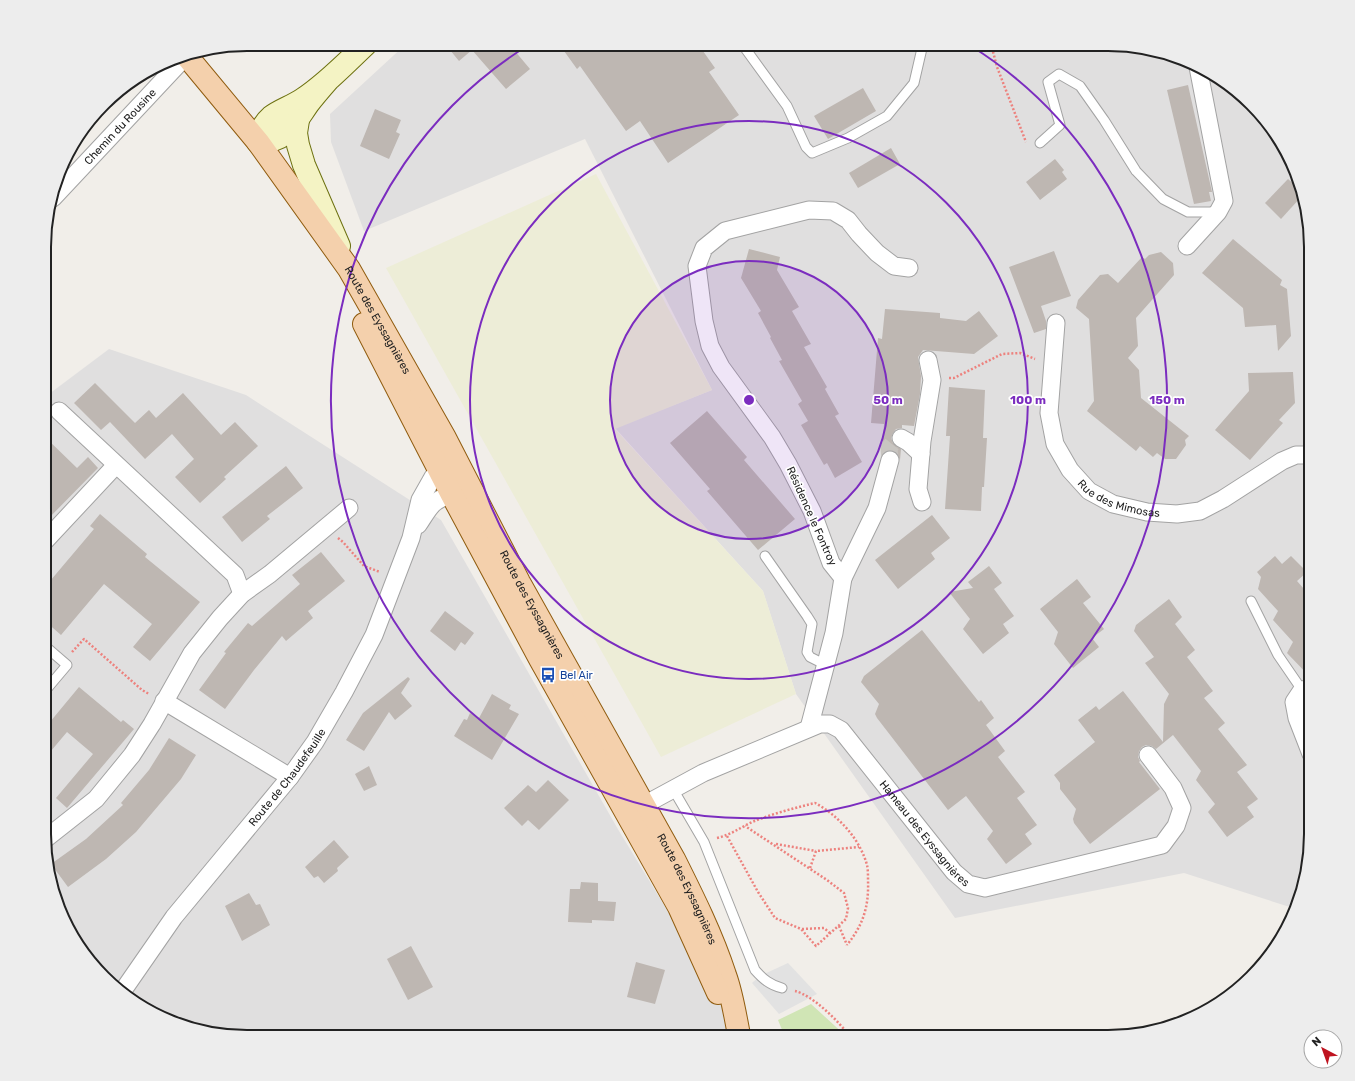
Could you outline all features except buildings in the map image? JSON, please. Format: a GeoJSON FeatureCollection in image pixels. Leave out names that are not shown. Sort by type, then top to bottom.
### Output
{"type":"FeatureCollection","features":[{"type":"Feature","properties":{"kind":"main road"},"geometry":{"type":"LineString","coordinates":[[328,80],[308,104],[298,120],[284,134],[275,140],[258,142],[259,135],[270,117],[303,99],[328,80],[359,51]]}},
{"type":"Feature","properties":{"kind":"main road","name":"Route des Eyssagnières"},"geometry":{"type":"LineString","coordinates":[[190,60],[234,111],[274,162],[349,269],[445,438],[520,582],[674,859],[712,939],[726,977],[739,1030]]}},
{"type":"Feature","properties":{"kind":"main road"},"geometry":{"type":"LineString","coordinates":[[234,111],[252,116],[270,117]]}},
{"type":"Feature","properties":{"kind":"main road"},"geometry":{"type":"LineString","coordinates":[[298,120],[296,133],[304,165],[349,269]]}},
{"type":"Feature","properties":{"kind":"main road","name":"Route des Eyssagnières"},"geometry":{"type":"LineString","coordinates":[[307,210],[329,257],[449,481],[557,689],[678,908],[737,1030]]}},
{"type":"Feature","properties":{"kind":"street","name":"Chemin du Rousine"},"geometry":{"type":"LineString","coordinates":[[59,191],[178,63]]}},
{"type":"Feature","properties":{"kind":"street"},"geometry":{"type":"LineString","coordinates":[[1188,246],[1218,212],[1224,201],[1199,73]]}},
{"type":"Feature","properties":{"kind":"street","name":"Résidence le Fontroy"},"geometry":{"type":"LineString","coordinates":[[809,728],[834,633],[843,578],[831,563],[812,511],[788,464],[772,437],[721,367],[710,346],[704,321],[697,266],[704,248],[725,231],[809,210],[834,211],[848,220],[877,253],[894,266],[909,268]]}},
{"type":"Feature","properties":{"kind":"street","name":"Rue des Mimosas"},"geometry":{"type":"LineString","coordinates":[[1056,323],[1049,413],[1055,444],[1070,470],[1089,491],[1113,504],[1147,512],[1177,514],[1200,511],[1223,499],[1282,461],[1296,455],[1304,455]]}},
{"type":"Feature","properties":{"kind":"street"},"geometry":{"type":"LineString","coordinates":[[922,502],[918,489],[921,454],[932,380],[928,360]]}},
{"type":"Feature","properties":{"kind":"street"},"geometry":{"type":"LineString","coordinates":[[59,411],[235,575],[242,594]]}},
{"type":"Feature","properties":{"kind":"street"},"geometry":{"type":"LineString","coordinates":[[445,438],[449,481],[501,560],[520,582]]}},
{"type":"Feature","properties":{"kind":"street"},"geometry":{"type":"LineString","coordinates":[[901,438],[908,442],[921,454]]}},
{"type":"Feature","properties":{"kind":"street"},"geometry":{"type":"LineString","coordinates":[[843,578],[876,508],[890,460]]}},
{"type":"Feature","properties":{"kind":"street"},"geometry":{"type":"LineString","coordinates":[[51,535],[116,465]]}},
{"type":"Feature","properties":{"kind":"street","name":"Route de Chaudefeuille"},"geometry":{"type":"LineString","coordinates":[[125,987],[174,917],[290,777],[315,742],[344,692],[374,635],[411,538],[420,500],[434,477],[449,481],[434,504],[427,511],[411,538]]}},
{"type":"Feature","properties":{"kind":"street"},"geometry":{"type":"LineString","coordinates":[[51,834],[96,799],[132,755],[152,724],[192,653],[220,618],[242,594],[270,574],[349,508]]}},
{"type":"Feature","properties":{"kind":"street"},"geometry":{"type":"LineString","coordinates":[[557,689],[585,722],[630,800],[636,805],[644,805]]}},
{"type":"Feature","properties":{"kind":"street"},"geometry":{"type":"LineString","coordinates":[[1304,691],[1294,702],[1297,718],[1304,736]]}},
{"type":"Feature","properties":{"kind":"street"},"geometry":{"type":"LineString","coordinates":[[164,701],[290,777]]}},
{"type":"Feature","properties":{"kind":"street","name":"Hameau des Eyssagnières"},"geometry":{"type":"LineString","coordinates":[[644,805],[703,773],[809,728],[820,724],[830,724],[841,730],[954,872],[968,884],[985,888],[1162,845],[1176,826],[1182,808],[1173,788],[1148,755]]}},
{"type":"Feature","properties":{"kind":"street"},"geometry":{"type":"LineString","coordinates":[[634,826],[638,811],[644,805]]}},
{"type":"Feature","properties":{"kind":"lane"},"geometry":{"type":"LineString","coordinates":[[747,51],[788,106],[806,147],[812,153],[848,138],[887,116],[914,83],[921,51]]}},
{"type":"Feature","properties":{"kind":"lane"},"geometry":{"type":"LineString","coordinates":[[1040,143],[1060,125],[1048,82],[1059,74],[1080,86],[1104,120],[1136,171],[1163,199],[1188,212],[1218,212]]}},
{"type":"Feature","properties":{"kind":"lane"},"geometry":{"type":"LineString","coordinates":[[765,556],[808,616],[812,624],[807,652],[810,657],[826,665]]}},
{"type":"Feature","properties":{"kind":"lane"},"geometry":{"type":"LineString","coordinates":[[1251,601],[1278,655],[1304,687]]}},
{"type":"Feature","properties":{"kind":"lane"},"geometry":{"type":"LineString","coordinates":[[51,651],[67,665],[51,684]]}},
{"type":"Feature","properties":{"kind":"lane"},"geometry":{"type":"LineString","coordinates":[[673,789],[704,842],[755,970],[764,980],[782,988]]}},
{"type":"Feature","properties":{"kind":"path"},"geometry":{"type":"LineString","coordinates":[[993,51],[997,67],[1029,150],[1040,143]]}},
{"type":"Feature","properties":{"kind":"path"},"geometry":{"type":"LineString","coordinates":[[932,380],[954,378],[1002,354],[1020,354],[1036,359],[1054,362]]}},
{"type":"Feature","properties":{"kind":"path"},"geometry":{"type":"LineString","coordinates":[[337,537],[364,566],[396,578]]}},
{"type":"Feature","properties":{"kind":"path"},"geometry":{"type":"LineString","coordinates":[[63,662],[84,639],[142,690],[164,701]]}},
{"type":"Feature","properties":{"kind":"path"},"geometry":{"type":"LineString","coordinates":[[830,934],[824,928],[801,929],[775,918],[758,892],[727,836],[745,826],[778,813],[815,803],[826,809],[846,827],[859,847],[867,865],[867,907],[862,923],[847,945],[839,926]]}},
{"type":"Feature","properties":{"kind":"path"},"geometry":{"type":"LineString","coordinates":[[745,826],[810,868],[844,893],[848,908],[846,919],[816,946],[801,929]]}},
{"type":"Feature","properties":{"kind":"path"},"geometry":{"type":"LineString","coordinates":[[773,844],[816,851],[859,847]]}},
{"type":"Feature","properties":{"kind":"path"},"geometry":{"type":"LineString","coordinates":[[810,868],[816,851]]}},
{"type":"Feature","properties":{"kind":"path"},"geometry":{"type":"LineString","coordinates":[[782,988],[799,992],[814,1000],[844,1030]]}},
{"type":"Feature","properties":{"kind":"shaded area"},"geometry":{"type":"Polygon","coordinates":[[[398,51],[1121,51],[1171,61],[1195,71],[1227,91],[1247,108],[1264,128],[1284,160],[1294,184],[1304,234],[1304,847],[1297,885],[1290,907],[1184,873],[955,918],[796,694],[763,591],[615,428],[712,390],[585,139],[364,231],[331,142],[330,114],[398,51]]]}},
{"type":"Feature","properties":{"kind":"shaded area"},"geometry":{"type":"Polygon","coordinates":[[[109,349],[246,395],[441,520],[619,831],[686,941],[747,1030],[234,1030],[184,1020],[160,1010],[128,990],[108,973],[91,953],[71,921],[61,897],[51,847],[51,392],[109,349]]]}},
{"type":"Feature","properties":{"kind":"shaded area"},"geometry":{"type":"Polygon","coordinates":[[[788,963],[817,994],[779,1014],[752,983],[760,976],[788,963]]]}},
{"type":"Feature","properties":{"kind":"green space"},"geometry":{"type":"Polygon","coordinates":[[[596,174],[712,390],[615,429],[763,591],[796,694],[661,757],[386,268],[596,174]]]}},
{"type":"Feature","properties":{"kind":"green space"},"geometry":{"type":"Polygon","coordinates":[[[811,1004],[839,1030],[782,1030],[778,1020],[811,1004]]]}},
{"type":"Feature","properties":{"kind":"tunnel"},"geometry":{"type":"LineString","coordinates":[[890,460],[889,448],[893,443],[901,438]]}},
{"type":"Feature","properties":{"kind":"place","name":"Bel Air"},"geometry":{"type":"Point","coordinates":[548,675]}}]}
